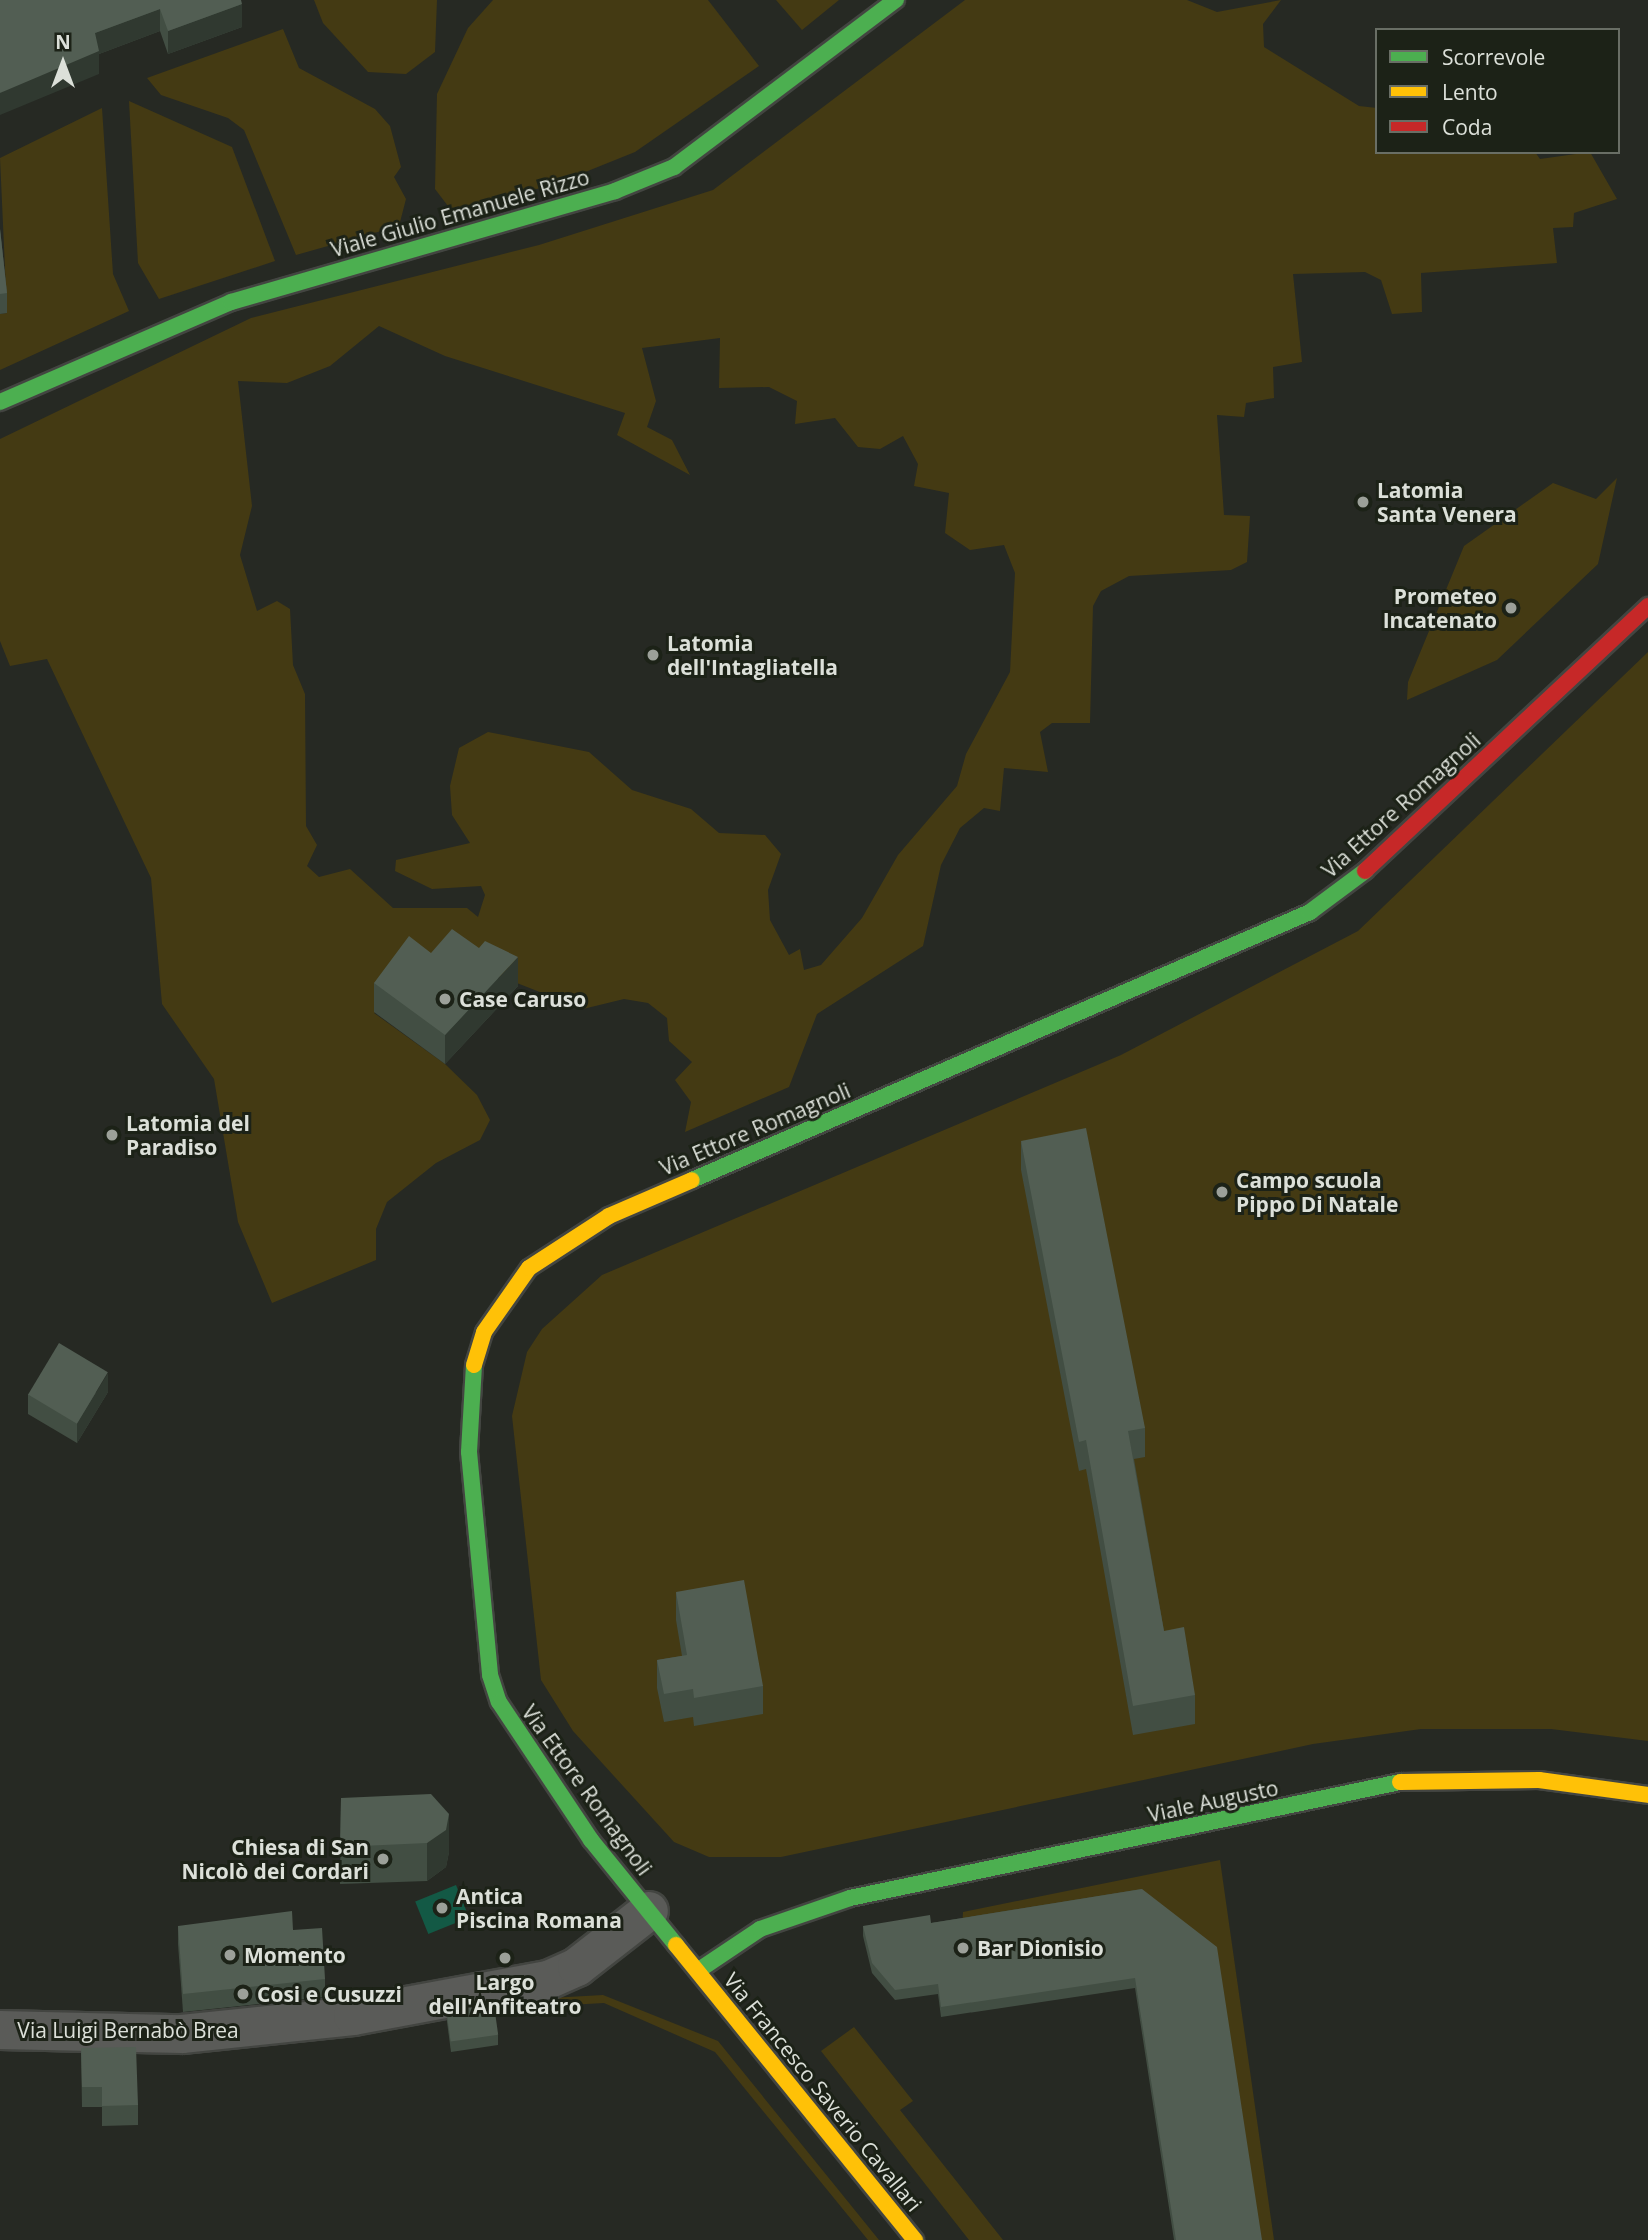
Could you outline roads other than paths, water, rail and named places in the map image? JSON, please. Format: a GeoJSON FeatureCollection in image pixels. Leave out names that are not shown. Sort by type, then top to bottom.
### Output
{"type":"FeatureCollection","features":[{"type":"Feature","properties":{"kind":"main road","name":"Viale Giulio Emanuele Rizzo"},"geometry":{"type":"LineString","coordinates":[[0,401],[231,302],[615,191],[674,167],[896,0]]}},
{"type":"Feature","properties":{"kind":"main road","name":"Via Ettore Romagnoli"},"geometry":{"type":"LineString","coordinates":[[699,1970],[649,1911],[515,1733],[490,1675],[469,1452],[471,1376],[484,1332],[505,1295],[529,1268],[609,1216],[1310,912],[1357,879],[1648,606]]}},
{"type":"Feature","properties":{"kind":"main road","name":"Viale Augusto"},"geometry":{"type":"LineString","coordinates":[[699,1970],[760,1929],[850,1898],[1401,1782],[1539,1780],[1648,1795]]}},
{"type":"Feature","properties":{"kind":"main road","name":"Via Francesco Saverio Cavallari"},"geometry":{"type":"LineString","coordinates":[[699,1970],[915,2240]]}},
{"type":"Feature","properties":{"kind":"street","name":"Via Luigi Bernabò Brea"},"geometry":{"type":"LineString","coordinates":[[0,2030],[182,2034],[297,2026],[548,1980],[577,1967],[649,1911]]}},
{"type":"Feature","properties":{"kind":"place","name":"Latomia Santa Venera"},"geometry":{"type":"Point","coordinates":[1363,502]}},
{"type":"Feature","properties":{"kind":"place","name":"Prometeo Incatenato"},"geometry":{"type":"Point","coordinates":[1511,608]}},
{"type":"Feature","properties":{"kind":"place","name":"Latomia dell'Intagliatella"},"geometry":{"type":"Point","coordinates":[653,655]}},
{"type":"Feature","properties":{"kind":"place","name":"Case Caruso"},"geometry":{"type":"Point","coordinates":[445,999]}},
{"type":"Feature","properties":{"kind":"place","name":"Latomia del Paradiso"},"geometry":{"type":"Point","coordinates":[112,1135]}},
{"type":"Feature","properties":{"kind":"place","name":"Campo scuola Pippo Di Natale"},"geometry":{"type":"Point","coordinates":[1222,1192]}},
{"type":"Feature","properties":{"kind":"place","name":"Chiesa di San Nicolò dei Cordari"},"geometry":{"type":"Point","coordinates":[383,1859]}},
{"type":"Feature","properties":{"kind":"place","name":"Antica Piscina Romana"},"geometry":{"type":"Point","coordinates":[442,1908]}},
{"type":"Feature","properties":{"kind":"place","name":"Bar Dionisio"},"geometry":{"type":"Point","coordinates":[963,1948]}},
{"type":"Feature","properties":{"kind":"place","name":"Momento"},"geometry":{"type":"Point","coordinates":[230,1955]}},
{"type":"Feature","properties":{"kind":"place","name":"Largo dell'Anfiteatro"},"geometry":{"type":"Point","coordinates":[505,1958]}},
{"type":"Feature","properties":{"kind":"place","name":"Cosi e Cusuzzi"},"geometry":{"type":"Point","coordinates":[243,1994]}}]}
